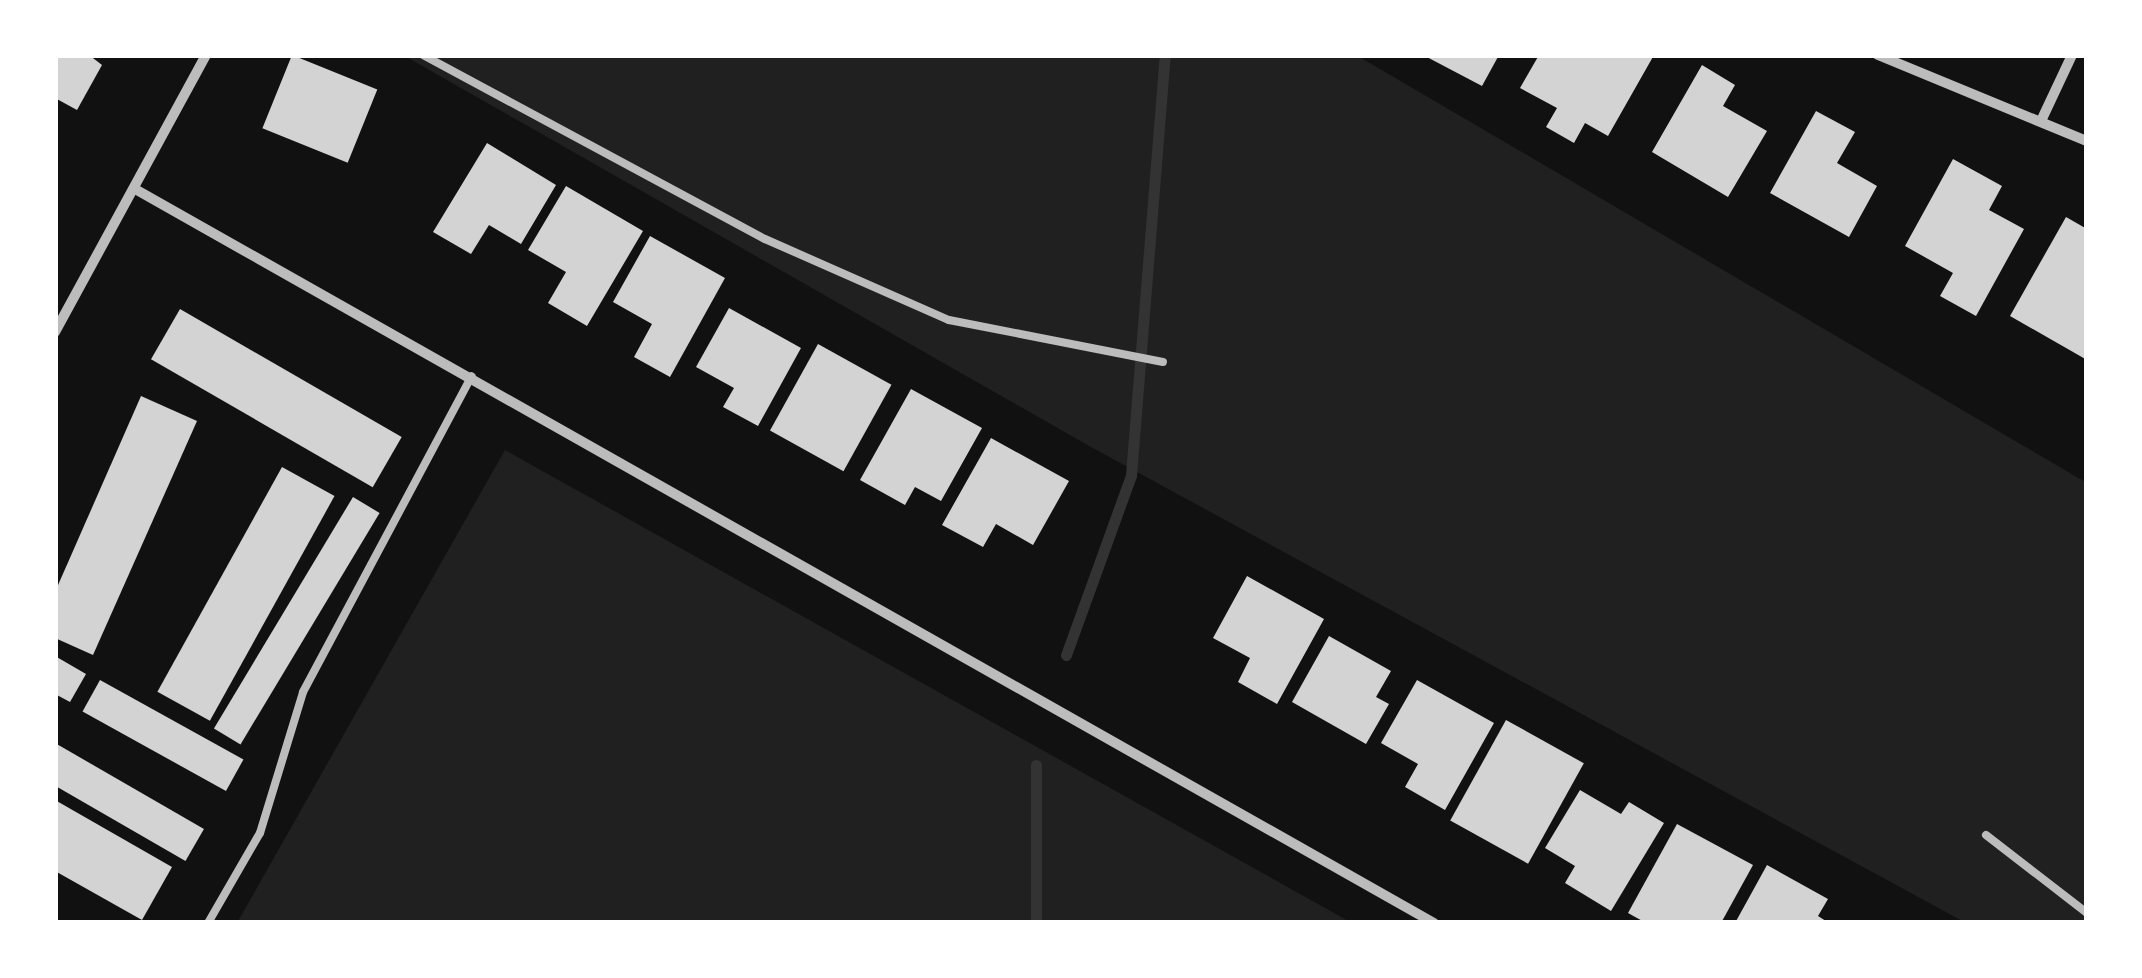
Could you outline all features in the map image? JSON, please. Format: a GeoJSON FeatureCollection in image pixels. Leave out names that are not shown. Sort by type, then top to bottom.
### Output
{"type":"FeatureCollection","features":[{"type":"Feature","properties":{"kind":"street"},"geometry":{"type":"LineString","coordinates":[[55,332],[206,55]]}},
{"type":"Feature","properties":{"kind":"street"},"geometry":{"type":"LineString","coordinates":[[1878,55],[2087,142]]}},
{"type":"Feature","properties":{"kind":"street"},"geometry":{"type":"LineString","coordinates":[[2041,121],[2072,55]]}},
{"type":"Feature","properties":{"kind":"street"},"geometry":{"type":"LineString","coordinates":[[135,189],[1434,923]]}},
{"type":"Feature","properties":{"kind":"lane"},"geometry":{"type":"LineString","coordinates":[[423,55],[765,239],[949,320],[1163,362]]}},
{"type":"Feature","properties":{"kind":"lane"},"geometry":{"type":"LineString","coordinates":[[208,923],[260,833],[303,692],[472,376]]}},
{"type":"Feature","properties":{"kind":"lane"},"geometry":{"type":"LineString","coordinates":[[1986,835],[2087,913]]}},
{"type":"Feature","properties":{"kind":"shaded area"},"geometry":{"type":"Polygon","coordinates":[[[403,55],[1356,55],[2087,483],[2087,923],[1966,923],[1091,447],[403,55]]]}},
{"type":"Feature","properties":{"kind":"shaded area"},"geometry":{"type":"Polygon","coordinates":[[[505,450],[1352,923],[237,923],[505,450]]]}},
{"type":"Feature","properties":{"kind":"building"},"geometry":{"type":"Polygon","coordinates":[[[55,55],[89,55],[102,65],[77,110],[55,98],[55,55]]]}},
{"type":"Feature","properties":{"kind":"building"},"geometry":{"type":"Polygon","coordinates":[[[292,55],[377,89],[348,163],[262,128],[292,55]]]}},
{"type":"Feature","properties":{"kind":"building"},"geometry":{"type":"Polygon","coordinates":[[[1423,55],[1499,55],[1482,86],[1423,55]]]}},
{"type":"Feature","properties":{"kind":"building"},"geometry":{"type":"Polygon","coordinates":[[[1539,55],[1654,55],[1608,136],[1585,123],[1574,143],[1546,127],[1557,108],[1520,88],[1539,55]]]}},
{"type":"Feature","properties":{"kind":"building"},"geometry":{"type":"Polygon","coordinates":[[[1702,65],[1735,85],[1723,106],[1767,131],[1728,197],[1652,152],[1702,65]]]}},
{"type":"Feature","properties":{"kind":"building"},"geometry":{"type":"Polygon","coordinates":[[[1816,111],[1855,132],[1837,163],[1877,186],[1849,237],[1770,193],[1816,111]]]}},
{"type":"Feature","properties":{"kind":"building"},"geometry":{"type":"Polygon","coordinates":[[[487,143],[556,185],[521,244],[489,225],[471,254],[433,232],[487,143]]]}},
{"type":"Feature","properties":{"kind":"building"},"geometry":{"type":"Polygon","coordinates":[[[1953,159],[2002,186],[1989,210],[2024,229],[1976,316],[1940,296],[1953,273],[1905,246],[1953,159]]]}},
{"type":"Feature","properties":{"kind":"building"},"geometry":{"type":"Polygon","coordinates":[[[566,186],[643,231],[587,326],[548,303],[566,272],[528,250],[566,186]]]}},
{"type":"Feature","properties":{"kind":"building"},"geometry":{"type":"Polygon","coordinates":[[[2066,217],[2087,229],[2087,360],[2010,316],[2066,217]]]}},
{"type":"Feature","properties":{"kind":"building"},"geometry":{"type":"Polygon","coordinates":[[[650,236],[725,278],[670,377],[634,357],[652,324],[613,302],[650,236]]]}},
{"type":"Feature","properties":{"kind":"building"},"geometry":{"type":"Polygon","coordinates":[[[729,308],[801,348],[758,426],[723,407],[734,388],[696,367],[729,308]]]}},
{"type":"Feature","properties":{"kind":"building"},"geometry":{"type":"Polygon","coordinates":[[[180,309],[402,437],[373,487],[151,359],[180,309]]]}},
{"type":"Feature","properties":{"kind":"building"},"geometry":{"type":"Polygon","coordinates":[[[818,344],[891,385],[843,471],[770,431],[818,344]]]}},
{"type":"Feature","properties":{"kind":"building"},"geometry":{"type":"Polygon","coordinates":[[[911,389],[982,428],[941,501],[915,487],[905,505],[860,480],[911,389]]]}},
{"type":"Feature","properties":{"kind":"building"},"geometry":{"type":"Polygon","coordinates":[[[141,396],[197,421],[93,655],[55,638],[55,592],[141,396]]]}},
{"type":"Feature","properties":{"kind":"building"},"geometry":{"type":"Polygon","coordinates":[[[991,438],[1069,481],[1033,545],[996,524],[983,547],[942,525],[991,438]]]}},
{"type":"Feature","properties":{"kind":"building"},"geometry":{"type":"Polygon","coordinates":[[[282,467],[334,496],[210,721],[157,692],[282,467]]]}},
{"type":"Feature","properties":{"kind":"building"},"geometry":{"type":"Polygon","coordinates":[[[353,497],[380,513],[241,744],[214,728],[353,497]]]}},
{"type":"Feature","properties":{"kind":"building"},"geometry":{"type":"Polygon","coordinates":[[[1247,576],[1324,619],[1277,704],[1238,682],[1250,658],[1213,638],[1247,576]]]}},
{"type":"Feature","properties":{"kind":"building"},"geometry":{"type":"Polygon","coordinates":[[[1329,636],[1391,671],[1376,697],[1389,704],[1366,744],[1292,702],[1329,636]]]}},
{"type":"Feature","properties":{"kind":"building"},"geometry":{"type":"Polygon","coordinates":[[[55,656],[86,674],[70,702],[55,694],[55,656]]]}},
{"type":"Feature","properties":{"kind":"building"},"geometry":{"type":"Polygon","coordinates":[[[100,680],[243,760],[226,791],[83,711],[100,680]]]}},
{"type":"Feature","properties":{"kind":"building"},"geometry":{"type":"Polygon","coordinates":[[[1417,680],[1494,723],[1445,810],[1405,787],[1418,764],[1381,743],[1417,680]]]}},
{"type":"Feature","properties":{"kind":"building"},"geometry":{"type":"Polygon","coordinates":[[[1506,720],[1584,763],[1528,864],[1450,821],[1506,720]]]}},
{"type":"Feature","properties":{"kind":"building"},"geometry":{"type":"Polygon","coordinates":[[[55,743],[204,829],[185,861],[55,786],[55,743]]]}},
{"type":"Feature","properties":{"kind":"building"},"geometry":{"type":"Polygon","coordinates":[[[1580,790],[1621,814],[1629,802],[1664,823],[1611,911],[1565,883],[1575,866],[1545,848],[1580,790]]]}},
{"type":"Feature","properties":{"kind":"building"},"geometry":{"type":"Polygon","coordinates":[[[55,800],[172,867],[142,920],[55,871],[55,800]]]}},
{"type":"Feature","properties":{"kind":"building"},"geometry":{"type":"Polygon","coordinates":[[[1677,824],[1753,865],[1721,923],[1646,923],[1628,913],[1677,824]]]}},
{"type":"Feature","properties":{"kind":"building"},"geometry":{"type":"Polygon","coordinates":[[[1767,865],[1828,899],[1818,916],[1829,923],[1735,923],[1767,865]]]}},
{"type":"Feature","properties":{"kind":"waterway"},"geometry":{"type":"LineString","coordinates":[[1066,655],[1131,475],[1165,55]]}},
{"type":"Feature","properties":{"kind":"waterway"},"geometry":{"type":"LineString","coordinates":[[1036,765],[1036,923]]}}]}
